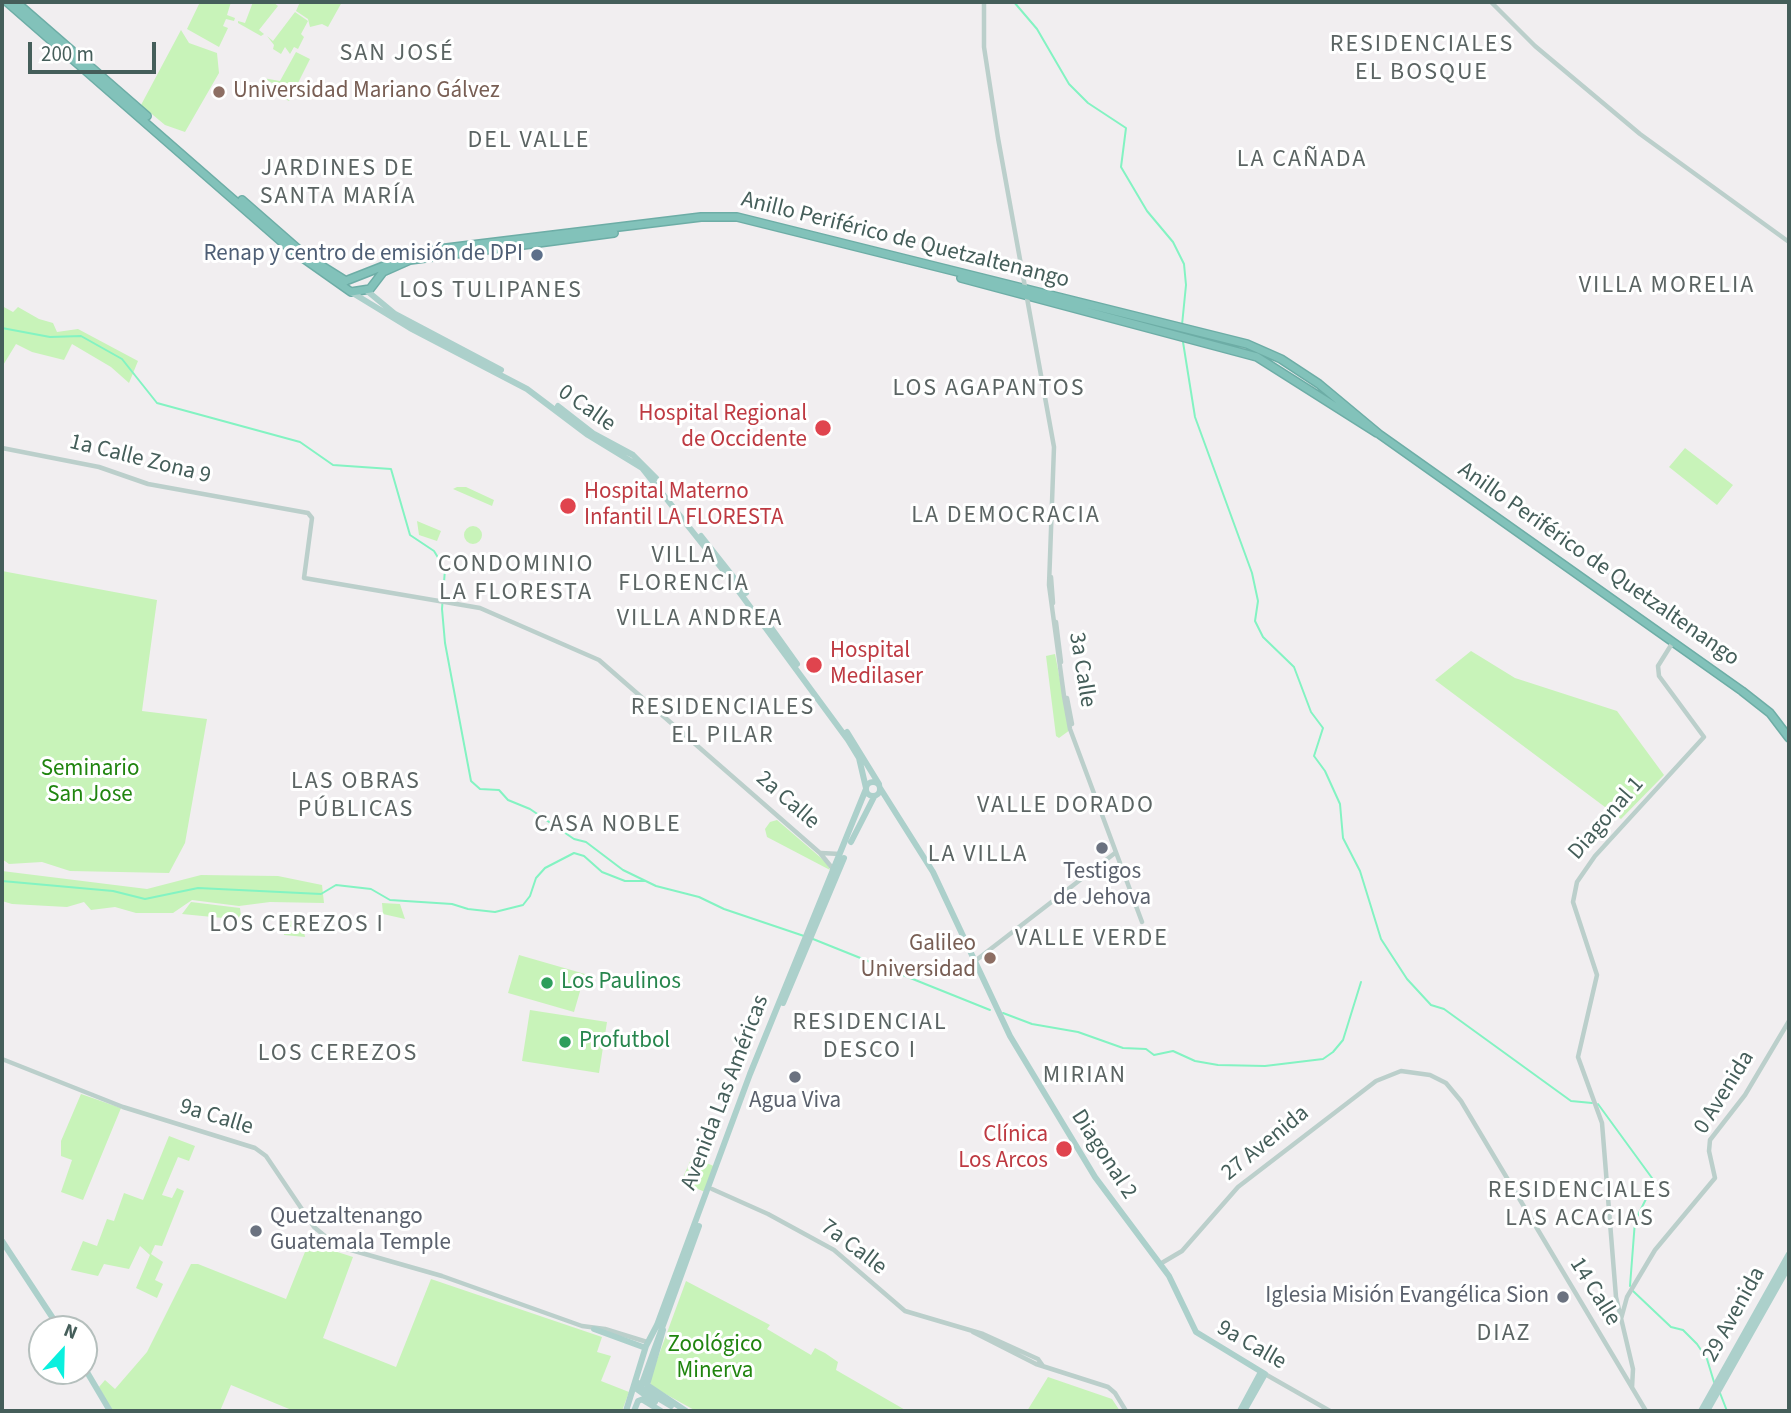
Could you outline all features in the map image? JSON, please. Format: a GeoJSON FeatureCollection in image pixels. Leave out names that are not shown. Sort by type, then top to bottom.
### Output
{"type":"FeatureCollection","features":[{"type":"Feature","properties":{"kind":"highway"},"geometry":{"type":"LineString","coordinates":[[7,2],[290,249],[349,283],[369,288]]}},
{"type":"Feature","properties":{"kind":"highway"},"geometry":{"type":"LineString","coordinates":[[16,2],[306,256],[349,283]]}},
{"type":"Feature","properties":{"kind":"highway","name":"Anillo Periférico de Quetzaltenango"},"geometry":{"type":"LineString","coordinates":[[349,283],[422,251],[721,216],[758,221],[1024,292]]}},
{"type":"Feature","properties":{"kind":"highway","name":"Anillo Periférico de Quetzaltenango"},"geometry":{"type":"LineString","coordinates":[[369,288],[378,276],[390,268],[433,255],[719,221],[749,223],[1183,333],[1247,344],[1273,354],[1327,389],[1377,433],[1754,699],[1789,738]]}},
{"type":"Feature","properties":{"kind":"main road","name":"0 Calle"},"geometry":{"type":"LineString","coordinates":[[349,283],[410,328],[527,389],[588,435],[642,468],[723,570],[848,740],[861,766],[866,789]]}},
{"type":"Feature","properties":{"kind":"main road","name":"0 Calle"},"geometry":{"type":"LineString","coordinates":[[369,288],[395,314],[534,389],[594,434],[644,465],[734,577],[857,745],[880,786]]}},
{"type":"Feature","properties":{"kind":"main road"},"geometry":{"type":"LineString","coordinates":[[866,789],[870,783],[880,786]]}},
{"type":"Feature","properties":{"kind":"main road","name":"Diagonal 2"},"geometry":{"type":"LineString","coordinates":[[880,786],[933,872],[1001,1021],[1059,1121],[1104,1192],[1160,1264],[1176,1291]]}},
{"type":"Feature","properties":{"kind":"main road","name":"Avenida Las Américas"},"geometry":{"type":"LineString","coordinates":[[640,1393],[646,1347],[657,1325],[746,1083],[805,943],[852,839],[880,786]]}},
{"type":"Feature","properties":{"kind":"main road","name":"Diagonal 2"},"geometry":{"type":"LineString","coordinates":[[866,789],[868,795],[885,798],[894,808]]}},
{"type":"Feature","properties":{"kind":"main road","name":"Avenida Las Américas"},"geometry":{"type":"LineString","coordinates":[[810,932],[866,789]]}},
{"type":"Feature","properties":{"kind":"main road","name":"Avenida Las Américas"},"geometry":{"type":"LineString","coordinates":[[630,1411],[640,1393],[664,1318],[805,943]]}},
{"type":"Feature","properties":{"kind":"main road"},"geometry":{"type":"LineString","coordinates":[[2,1241],[51,1315]]}},
{"type":"Feature","properties":{"kind":"main road","name":"29 Avenida"},"geometry":{"type":"LineString","coordinates":[[1719,1385],[1789,1254]]}},
{"type":"Feature","properties":{"kind":"main road","name":"29 Avenida"},"geometry":{"type":"LineString","coordinates":[[1712,1397],[1789,1266]]}},
{"type":"Feature","properties":{"kind":"main road","name":"9a Calle"},"geometry":{"type":"LineString","coordinates":[[1176,1291],[1198,1335],[1263,1373]]}},
{"type":"Feature","properties":{"kind":"main road"},"geometry":{"type":"LineString","coordinates":[[664,1318],[659,1351],[647,1383],[650,1389],[683,1410]]}},
{"type":"Feature","properties":{"kind":"main road"},"geometry":{"type":"LineString","coordinates":[[594,1329],[646,1347],[638,1385],[662,1402],[683,1410]]}},
{"type":"Feature","properties":{"kind":"main road"},"geometry":{"type":"LineString","coordinates":[[1242,1411],[1263,1373]]}},
{"type":"Feature","properties":{"kind":"main road"},"geometry":{"type":"LineString","coordinates":[[95,1385],[110,1411]]}},
{"type":"Feature","properties":{"kind":"main road"},"geometry":{"type":"LineString","coordinates":[[640,1393],[661,1411]]}},
{"type":"Feature","properties":{"kind":"main road"},"geometry":{"type":"LineString","coordinates":[[640,1393],[671,1411]]}},
{"type":"Feature","properties":{"kind":"main road"},"geometry":{"type":"LineString","coordinates":[[1701,1411],[1712,1397]]}},
{"type":"Feature","properties":{"kind":"main road"},"geometry":{"type":"LineString","coordinates":[[1707,1411],[1712,1397]]}},
{"type":"Feature","properties":{"kind":"street","name":"3a Calle"},"geometry":{"type":"LineString","coordinates":[[984,2],[984,47],[1024,292],[1054,447],[1050,571],[1055,639],[1074,735],[1142,922]]}},
{"type":"Feature","properties":{"kind":"street"},"geometry":{"type":"LineString","coordinates":[[1491,2],[1535,46],[1640,134],[1789,242]]}},
{"type":"Feature","properties":{"kind":"street","name":"1a Calle Zona 9"},"geometry":{"type":"LineString","coordinates":[[2,447],[99,467],[148,484],[311,514],[304,578]]}},
{"type":"Feature","properties":{"kind":"street","name":"2a Calle"},"geometry":{"type":"LineString","coordinates":[[304,578],[486,610],[599,660],[820,853],[834,871]]}},
{"type":"Feature","properties":{"kind":"street","name":"Diagonal 1"},"geometry":{"type":"LineString","coordinates":[[1632,1388],[1633,1372],[1616,1297],[1604,1134],[1578,1054],[1597,975],[1574,908],[1576,886],[1583,870],[1704,737],[1659,676],[1658,666],[1673,641]]}},
{"type":"Feature","properties":{"kind":"street","name":"2a Calle"},"geometry":{"type":"LineString","coordinates":[[820,853],[841,853]]}},
{"type":"Feature","properties":{"kind":"street"},"geometry":{"type":"LineString","coordinates":[[975,961],[1115,853]]}},
{"type":"Feature","properties":{"kind":"street","name":"0 Avenida"},"geometry":{"type":"LineString","coordinates":[[1622,1326],[1622,1312],[1628,1297],[1659,1245],[1715,1178],[1709,1151],[1710,1140],[1745,1095],[1789,1021]]}},
{"type":"Feature","properties":{"kind":"street","name":"9a Calle"},"geometry":{"type":"LineString","coordinates":[[2,1059],[123,1107],[256,1148],[266,1156],[314,1227],[337,1245],[442,1276],[646,1347]]}},
{"type":"Feature","properties":{"kind":"street","name":"27 Avenida"},"geometry":{"type":"LineString","coordinates":[[1160,1264],[1182,1251],[1235,1189],[1264,1166],[1382,1076],[1408,1072]]}},
{"type":"Feature","properties":{"kind":"street","name":"14 Calle"},"geometry":{"type":"LineString","coordinates":[[1408,1072],[1439,1079],[1461,1101],[1646,1411]]}},
{"type":"Feature","properties":{"kind":"street","name":"7a Calle"},"geometry":{"type":"LineString","coordinates":[[712,1189],[768,1213],[834,1250],[905,1311],[972,1331],[1038,1359],[1043,1366],[1108,1387],[1126,1411]]}},
{"type":"Feature","properties":{"kind":"street","name":"9a Calle"},"geometry":{"type":"LineString","coordinates":[[582,1326],[594,1329]]}},
{"type":"Feature","properties":{"kind":"street","name":"9a Calle"},"geometry":{"type":"LineString","coordinates":[[1263,1373],[1330,1411]]}},
{"type":"Feature","properties":{"kind":"green space"},"geometry":{"type":"Polygon","coordinates":[[[200,2],[231,2],[227,15],[235,18],[234,21],[226,19],[223,26],[228,28],[219,47],[187,29],[200,2]]]}},
{"type":"Feature","properties":{"kind":"green space"},"geometry":{"type":"Polygon","coordinates":[[[253,2],[273,2],[278,6],[259,30],[264,34],[261,36],[238,23],[245,23],[253,2]]]}},
{"type":"Feature","properties":{"kind":"green space"},"geometry":{"type":"Polygon","coordinates":[[[300,2],[342,2],[328,27],[322,24],[310,27],[308,19],[296,11],[300,2]]]}},
{"type":"Feature","properties":{"kind":"green space"},"geometry":{"type":"Polygon","coordinates":[[[295,12],[308,21],[301,34],[304,37],[298,49],[294,47],[290,54],[285,47],[281,54],[273,49],[274,45],[267,36],[273,41],[295,12]]]}},
{"type":"Feature","properties":{"kind":"green space"},"geometry":{"type":"Polygon","coordinates":[[[181,30],[189,43],[217,53],[219,73],[185,132],[165,125],[141,105],[181,30]]]}},
{"type":"Feature","properties":{"kind":"green space"},"geometry":{"type":"Polygon","coordinates":[[[296,52],[310,59],[289,101],[285,99],[285,90],[263,78],[280,81],[296,52]]]}},
{"type":"Feature","properties":{"kind":"green space"},"geometry":{"type":"Polygon","coordinates":[[[2,306],[13,312],[18,307],[39,319],[53,323],[57,332],[78,329],[138,361],[129,383],[111,367],[72,344],[64,360],[32,352],[16,344],[2,367],[2,306]]]}},
{"type":"Feature","properties":{"kind":"green space"},"geometry":{"type":"Polygon","coordinates":[[[1685,448],[1733,485],[1717,505],[1669,467],[1685,448]]]}},
{"type":"Feature","properties":{"kind":"green space"},"geometry":{"type":"Polygon","coordinates":[[[466,487],[494,500],[492,506],[453,489],[466,487]]]}},
{"type":"Feature","properties":{"kind":"green space"},"geometry":{"type":"Polygon","coordinates":[[[417,521],[441,531],[437,541],[419,535],[417,521]]]}},
{"type":"Feature","properties":{"kind":"green space"},"geometry":{"type":"Polygon","coordinates":[[[473,526],[479,529],[482,535],[479,541],[473,544],[467,541],[464,535],[467,529],[473,526]]]}},
{"type":"Feature","properties":{"kind":"green space","name":"Seminario San Jose"},"geometry":{"type":"Polygon","coordinates":[[[2,571],[157,600],[142,711],[207,719],[185,843],[169,873],[70,871],[42,862],[9,864],[2,859],[2,571]]]}},
{"type":"Feature","properties":{"kind":"green space"},"geometry":{"type":"Polygon","coordinates":[[[1471,651],[1515,678],[1617,711],[1664,775],[1621,819],[1435,680],[1471,651]]]}},
{"type":"Feature","properties":{"kind":"green space"},"geometry":{"type":"Polygon","coordinates":[[[1055,654],[1070,730],[1059,738],[1056,736],[1046,656],[1055,654]]]}},
{"type":"Feature","properties":{"kind":"green space"},"geometry":{"type":"Polygon","coordinates":[[[777,820],[827,863],[830,870],[767,837],[765,829],[770,822],[777,820]]]}},
{"type":"Feature","properties":{"kind":"green space"},"geometry":{"type":"Polygon","coordinates":[[[2,871],[147,889],[201,875],[278,876],[322,885],[324,903],[270,902],[239,906],[192,900],[173,913],[136,913],[115,907],[91,910],[84,902],[67,907],[12,904],[2,901],[2,871]]]}},
{"type":"Feature","properties":{"kind":"green space"},"geometry":{"type":"Polygon","coordinates":[[[191,902],[240,908],[242,924],[233,922],[233,919],[182,914],[191,902]]]}},
{"type":"Feature","properties":{"kind":"green space"},"geometry":{"type":"Polygon","coordinates":[[[382,903],[400,904],[405,919],[383,914],[382,903]]]}},
{"type":"Feature","properties":{"kind":"green space"},"geometry":{"type":"Polygon","coordinates":[[[282,920],[302,922],[305,937],[284,935],[282,920]]]}},
{"type":"Feature","properties":{"kind":"green space","name":"Los Paulinos"},"geometry":{"type":"Polygon","coordinates":[[[519,955],[585,974],[574,1012],[508,993],[519,955]]]}},
{"type":"Feature","properties":{"kind":"green space","name":"Profutbol"},"geometry":{"type":"Polygon","coordinates":[[[530,1010],[607,1022],[599,1073],[522,1061],[530,1010]]]}},
{"type":"Feature","properties":{"kind":"green space"},"geometry":{"type":"Polygon","coordinates":[[[81,1094],[121,1108],[83,1200],[61,1192],[72,1160],[61,1156],[61,1141],[81,1094]]]}},
{"type":"Feature","properties":{"kind":"green space"},"geometry":{"type":"Polygon","coordinates":[[[169,1136],[195,1146],[189,1161],[178,1157],[162,1195],[172,1198],[177,1188],[184,1191],[162,1246],[155,1245],[151,1254],[163,1262],[155,1280],[163,1284],[157,1298],[136,1288],[150,1255],[140,1246],[129,1269],[104,1264],[98,1276],[71,1270],[83,1241],[97,1246],[107,1219],[114,1221],[124,1193],[143,1200],[169,1136]]]}},
{"type":"Feature","properties":{"kind":"green space"},"geometry":{"type":"Polygon","coordinates":[[[692,1157],[716,1167],[705,1192],[681,1182],[692,1157]]]}},
{"type":"Feature","properties":{"kind":"green space"},"geometry":{"type":"Polygon","coordinates":[[[311,1237],[328,1249],[353,1257],[323,1338],[396,1367],[431,1279],[602,1337],[597,1352],[611,1356],[601,1381],[629,1392],[622,1411],[294,1411],[231,1385],[220,1411],[112,1411],[99,1387],[105,1380],[115,1389],[147,1352],[191,1264],[198,1264],[286,1299],[311,1237]]]}},
{"type":"Feature","properties":{"kind":"green space","name":"Zoológico Minerva"},"geometry":{"type":"Polygon","coordinates":[[[686,1281],[770,1325],[767,1329],[811,1355],[815,1348],[825,1353],[838,1362],[836,1370],[907,1411],[696,1411],[651,1386],[650,1379],[686,1281]]]}},
{"type":"Feature","properties":{"kind":"green space"},"geometry":{"type":"Polygon","coordinates":[[[1048,1377],[1112,1399],[1120,1411],[1027,1411],[1048,1377]]]}},
{"type":"Feature","properties":{"kind":"waterway"},"geometry":{"type":"LineString","coordinates":[[1014,2],[1037,29],[1069,84],[1088,103],[1126,128],[1121,167],[1147,211],[1173,242],[1184,264],[1186,285],[1182,325]]}},
{"type":"Feature","properties":{"kind":"waterway"},"geometry":{"type":"LineString","coordinates":[[2,328],[50,337],[81,336],[122,359],[157,403],[300,442],[333,465],[391,469],[410,535],[434,551],[445,569],[442,609],[445,643],[471,781],[480,789],[499,790],[508,800],[530,809],[574,839],[586,842],[623,870],[656,886],[699,897],[724,909],[804,936]]}},
{"type":"Feature","properties":{"kind":"waterway"},"geometry":{"type":"LineString","coordinates":[[1183,342],[1195,417],[1252,573],[1258,601],[1255,621],[1263,637],[1294,667],[1311,712],[1323,728],[1314,756],[1325,771],[1340,804],[1343,838],[1360,871],[1381,939],[1407,979],[1431,1005],[1444,1009],[1571,1101],[1592,1103]]}},
{"type":"Feature","properties":{"kind":"waterway"},"geometry":{"type":"LineString","coordinates":[[2,881],[113,891],[145,899],[198,888],[321,894],[336,885],[371,889],[390,900],[452,904],[495,912],[523,905],[530,896],[536,878],[545,868],[574,853],[584,856],[602,872],[625,881],[646,881]]}},
{"type":"Feature","properties":{"kind":"waterway"},"geometry":{"type":"LineString","coordinates":[[813,939],[990,1010]]}},
{"type":"Feature","properties":{"kind":"waterway"},"geometry":{"type":"LineString","coordinates":[[1003,1013],[1032,1024],[1078,1032],[1123,1048],[1146,1049],[1154,1055],[1173,1051],[1195,1061],[1218,1065],[1265,1066],[1323,1059],[1333,1052],[1343,1040],[1361,982]]}},
{"type":"Feature","properties":{"kind":"waterway"},"geometry":{"type":"LineString","coordinates":[[1598,1104],[1652,1178],[1651,1189],[1635,1221],[1630,1286]]}},
{"type":"Feature","properties":{"kind":"waterway"},"geometry":{"type":"LineString","coordinates":[[1633,1291],[1671,1327],[1683,1330],[1697,1344],[1707,1359],[1714,1382]]}},
{"type":"Feature","properties":{"kind":"waterway"},"geometry":{"type":"LineString","coordinates":[[1720,1393],[1727,1411]]}},
{"type":"Feature","properties":{"kind":"place","name":"Universidad Mariano Gálvez"},"geometry":{"type":"Point","coordinates":[219,92]}},
{"type":"Feature","properties":{"kind":"place","name":"Renap y centro de emisión de DPI"},"geometry":{"type":"Point","coordinates":[537,255]}},
{"type":"Feature","properties":{"kind":"place","name":"Hospital Regional de Occidente"},"geometry":{"type":"Point","coordinates":[823,428]}},
{"type":"Feature","properties":{"kind":"place","name":"Hospital Materno Infantil LA FLORESTA"},"geometry":{"type":"Point","coordinates":[568,506]}},
{"type":"Feature","properties":{"kind":"place","name":"Hospital Medilaser"},"geometry":{"type":"Point","coordinates":[814,665]}},
{"type":"Feature","properties":{"kind":"place","name":"Testigos de Jehova"},"geometry":{"type":"Point","coordinates":[1102,848]}},
{"type":"Feature","properties":{"kind":"place","name":"Galileo Universidad"},"geometry":{"type":"Point","coordinates":[990,958]}},
{"type":"Feature","properties":{"kind":"place","name":"Los Paulinos"},"geometry":{"type":"Point","coordinates":[547,983]}},
{"type":"Feature","properties":{"kind":"place","name":"Profutbol"},"geometry":{"type":"Point","coordinates":[565,1042]}},
{"type":"Feature","properties":{"kind":"place","name":"Agua Viva"},"geometry":{"type":"Point","coordinates":[795,1077]}},
{"type":"Feature","properties":{"kind":"place","name":"Clínica Los Arcos"},"geometry":{"type":"Point","coordinates":[1064,1149]}},
{"type":"Feature","properties":{"kind":"place","name":"Quetzaltenango Guatemala Temple"},"geometry":{"type":"Point","coordinates":[256,1231]}},
{"type":"Feature","properties":{"kind":"place","name":"Iglesia Misión Evangélica Sion"},"geometry":{"type":"Point","coordinates":[1563,1297]}},
{"type":"Feature","properties":{"kind":"district","name":"SAN JOSÉ"},"geometry":{"type":"Point","coordinates":[397,55]}},
{"type":"Feature","properties":{"kind":"district","name":"RESIDENCIALES EL BOSQUE"},"geometry":{"type":"Point","coordinates":[1422,60]}},
{"type":"Feature","properties":{"kind":"district","name":"DEL VALLE"},"geometry":{"type":"Point","coordinates":[529,142]}},
{"type":"Feature","properties":{"kind":"district","name":"LA CAÑADA"},"geometry":{"type":"Point","coordinates":[1302,161]}},
{"type":"Feature","properties":{"kind":"district","name":"JARDINES DE SANTA MARÍA"},"geometry":{"type":"Point","coordinates":[338,184]}},
{"type":"Feature","properties":{"kind":"district","name":"VILLA MORELIA"},"geometry":{"type":"Point","coordinates":[1667,287]}},
{"type":"Feature","properties":{"kind":"district","name":"LOS TULIPANES"},"geometry":{"type":"Point","coordinates":[491,292]}},
{"type":"Feature","properties":{"kind":"district","name":"LOS AGAPANTOS"},"geometry":{"type":"Point","coordinates":[989,390]}},
{"type":"Feature","properties":{"kind":"district","name":"LA DEMOCRACIA"},"geometry":{"type":"Point","coordinates":[1006,517]}},
{"type":"Feature","properties":{"kind":"district","name":"VILLA FLORENCIA"},"geometry":{"type":"Point","coordinates":[684,571]}},
{"type":"Feature","properties":{"kind":"district","name":"CONDOMINIO LA FLORESTA"},"geometry":{"type":"Point","coordinates":[516,580]}},
{"type":"Feature","properties":{"kind":"district","name":"VILLA ANDREA"},"geometry":{"type":"Point","coordinates":[700,620]}},
{"type":"Feature","properties":{"kind":"district","name":"RESIDENCIALES EL PILAR"},"geometry":{"type":"Point","coordinates":[723,723]}},
{"type":"Feature","properties":{"kind":"district","name":"LAS OBRAS PÚBLICAS"},"geometry":{"type":"Point","coordinates":[356,797]}},
{"type":"Feature","properties":{"kind":"district","name":"VALLE DORADO"},"geometry":{"type":"Point","coordinates":[1066,807]}},
{"type":"Feature","properties":{"kind":"district","name":"CASA NOBLE"},"geometry":{"type":"Point","coordinates":[608,826]}},
{"type":"Feature","properties":{"kind":"district","name":"LA VILLA"},"geometry":{"type":"Point","coordinates":[978,856]}},
{"type":"Feature","properties":{"kind":"district","name":"LOS CEREZOS I"},"geometry":{"type":"Point","coordinates":[297,926]}},
{"type":"Feature","properties":{"kind":"district","name":"VALLE VERDE"},"geometry":{"type":"Point","coordinates":[1092,940]}},
{"type":"Feature","properties":{"kind":"district","name":"RESIDENCIAL DESCO I"},"geometry":{"type":"Point","coordinates":[870,1038]}},
{"type":"Feature","properties":{"kind":"district","name":"LOS CEREZOS"},"geometry":{"type":"Point","coordinates":[338,1055]}},
{"type":"Feature","properties":{"kind":"district","name":"MIRIAN"},"geometry":{"type":"Point","coordinates":[1085,1077]}},
{"type":"Feature","properties":{"kind":"district","name":"RESIDENCIALES LAS ACACIAS"},"geometry":{"type":"Point","coordinates":[1580,1206]}},
{"type":"Feature","properties":{"kind":"district","name":"DIAZ"},"geometry":{"type":"Point","coordinates":[1504,1335]}}]}
